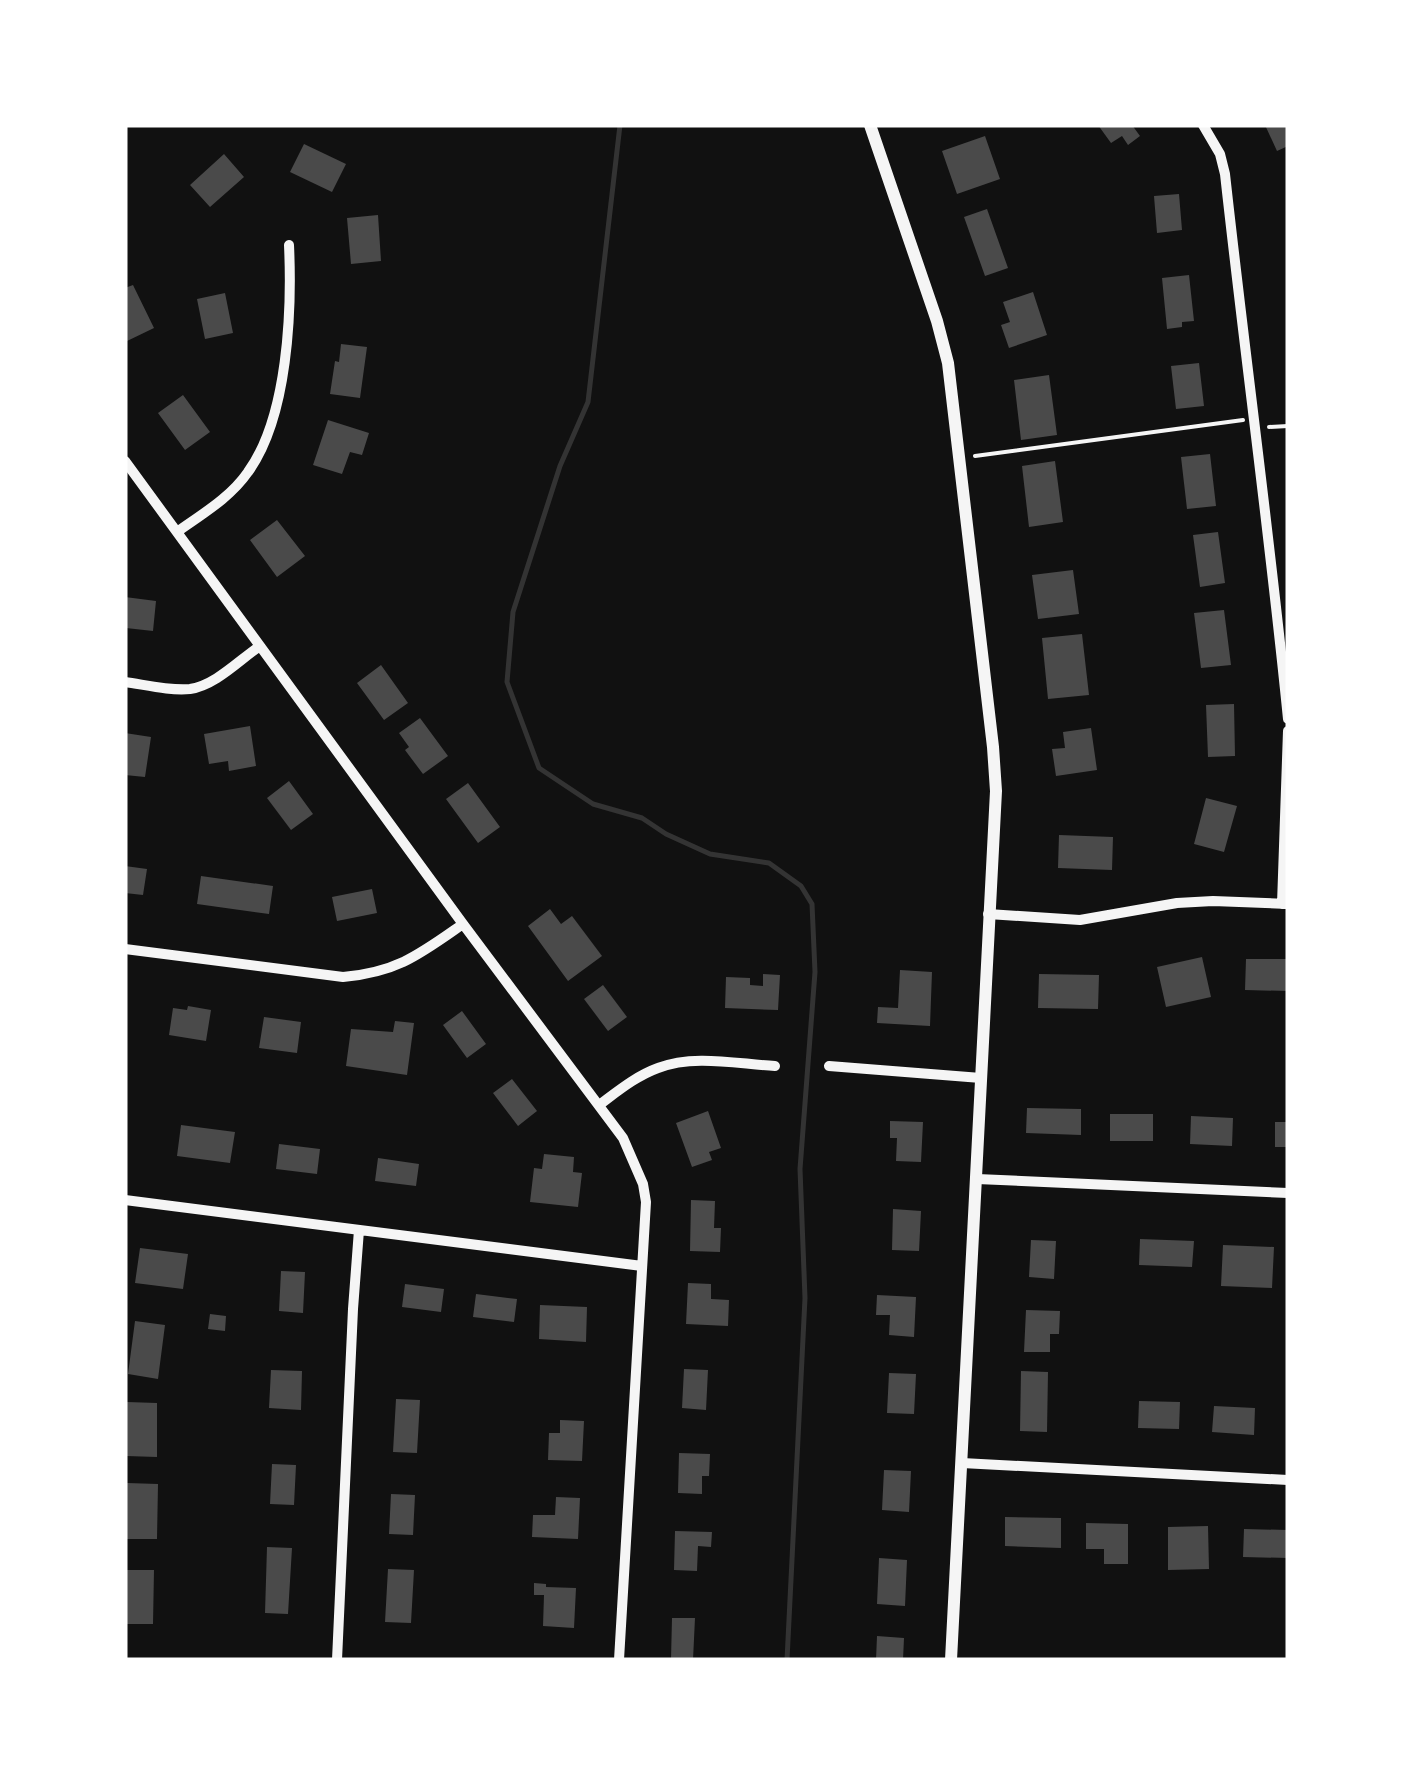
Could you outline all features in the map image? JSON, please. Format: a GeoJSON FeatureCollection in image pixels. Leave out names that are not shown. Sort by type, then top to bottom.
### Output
{"type":"FeatureCollection","features":[{"type":"Feature","properties":{"kind":"street"},"geometry":{"type":"LineString","coordinates":[[870,125],[944,349],[953,397],[996,791],[951,1660]]}},
{"type":"Feature","properties":{"kind":"street"},"geometry":{"type":"LineString","coordinates":[[1203,125],[1220,154],[1225,174],[1288,720]]}},
{"type":"Feature","properties":{"kind":"street"},"geometry":{"type":"LineString","coordinates":[[177,532],[232,492],[262,449],[273,424],[291,296],[289,244]]}},
{"type":"Feature","properties":{"kind":"street"},"geometry":{"type":"LineString","coordinates":[[125,462],[624,1138],[643,1184],[646,1202],[620,1660]]}},
{"type":"Feature","properties":{"kind":"street"},"geometry":{"type":"LineString","coordinates":[[125,682],[193,688],[208,683],[260,646]]}},
{"type":"Feature","properties":{"kind":"street"},"geometry":{"type":"LineString","coordinates":[[988,914],[1080,920],[1195,902],[1285,904],[1288,731]]}},
{"type":"Feature","properties":{"kind":"street"},"geometry":{"type":"LineString","coordinates":[[125,949],[344,977],[392,968],[416,957],[463,924]]}},
{"type":"Feature","properties":{"kind":"street"},"geometry":{"type":"LineString","coordinates":[[599,1104],[636,1078],[673,1064],[696,1061],[774,1066]]}},
{"type":"Feature","properties":{"kind":"street"},"geometry":{"type":"LineString","coordinates":[[829,1066],[982,1078]]}},
{"type":"Feature","properties":{"kind":"street"},"geometry":{"type":"LineString","coordinates":[[977,1179],[1288,1193]]}},
{"type":"Feature","properties":{"kind":"street"},"geometry":{"type":"LineString","coordinates":[[125,1200],[642,1266]]}},
{"type":"Feature","properties":{"kind":"street"},"geometry":{"type":"LineString","coordinates":[[337,1660],[358,1230]]}},
{"type":"Feature","properties":{"kind":"street"},"geometry":{"type":"LineString","coordinates":[[962,1463],[1288,1480]]}},
{"type":"Feature","properties":{"kind":"path"},"geometry":{"type":"LineString","coordinates":[[960,458],[1253,423],[1288,426]]}},
{"type":"Feature","properties":{"kind":"building"},"geometry":{"type":"Polygon","coordinates":[[[1098,125],[1132,125],[1140,136],[1128,145],[1122,136],[1111,143],[1098,125]]]}},
{"type":"Feature","properties":{"kind":"building"},"geometry":{"type":"Polygon","coordinates":[[[1265,125],[1288,125],[1288,146],[1277,151],[1265,125]]]}},
{"type":"Feature","properties":{"kind":"building"},"geometry":{"type":"Polygon","coordinates":[[[985,136],[1000,179],[957,194],[942,151],[985,136]]]}},
{"type":"Feature","properties":{"kind":"building"},"geometry":{"type":"Polygon","coordinates":[[[304,144],[346,164],[332,192],[290,172],[304,144]]]}},
{"type":"Feature","properties":{"kind":"building"},"geometry":{"type":"Polygon","coordinates":[[[224,154],[244,177],[210,207],[190,185],[224,154]]]}},
{"type":"Feature","properties":{"kind":"building"},"geometry":{"type":"Polygon","coordinates":[[[1179,194],[1182,230],[1157,233],[1154,196],[1179,194]]]}},
{"type":"Feature","properties":{"kind":"building"},"geometry":{"type":"Polygon","coordinates":[[[987,209],[1008,268],[985,276],[964,217],[987,209]]]}},
{"type":"Feature","properties":{"kind":"building"},"geometry":{"type":"Polygon","coordinates":[[[378,215],[381,261],[351,264],[347,218],[378,215]]]}},
{"type":"Feature","properties":{"kind":"building"},"geometry":{"type":"Polygon","coordinates":[[[1189,275],[1194,321],[1167,329],[1162,278],[1189,275]]]}},
{"type":"Feature","properties":{"kind":"building"},"geometry":{"type":"Polygon","coordinates":[[[133,285],[154,328],[125,342],[125,288],[133,285]]]}},
{"type":"Feature","properties":{"kind":"building"},"geometry":{"type":"Polygon","coordinates":[[[1033,292],[1047,335],[1009,348],[1001,325],[1010,322],[1003,302],[1033,292]]]}},
{"type":"Feature","properties":{"kind":"building"},"geometry":{"type":"Polygon","coordinates":[[[225,293],[233,333],[205,339],[197,299],[225,293]]]}},
{"type":"Feature","properties":{"kind":"building"},"geometry":{"type":"Polygon","coordinates":[[[341,344],[367,347],[360,398],[330,394],[341,344]]]}},
{"type":"Feature","properties":{"kind":"building"},"geometry":{"type":"Polygon","coordinates":[[[1199,363],[1204,406],[1176,409],[1171,366],[1199,363]]]}},
{"type":"Feature","properties":{"kind":"building"},"geometry":{"type":"Polygon","coordinates":[[[1049,375],[1057,435],[1021,440],[1014,380],[1049,375]]]}},
{"type":"Feature","properties":{"kind":"building"},"geometry":{"type":"Polygon","coordinates":[[[183,395],[210,432],[185,450],[158,413],[183,395]]]}},
{"type":"Feature","properties":{"kind":"building"},"geometry":{"type":"Polygon","coordinates":[[[328,420],[369,433],[362,455],[350,452],[342,474],[313,465],[328,420]]]}},
{"type":"Feature","properties":{"kind":"building"},"geometry":{"type":"Polygon","coordinates":[[[1210,454],[1216,506],[1187,509],[1181,457],[1210,454]]]}},
{"type":"Feature","properties":{"kind":"building"},"geometry":{"type":"Polygon","coordinates":[[[1055,461],[1063,522],[1029,527],[1022,466],[1055,461]]]}},
{"type":"Feature","properties":{"kind":"building"},"geometry":{"type":"Polygon","coordinates":[[[277,520],[305,556],[277,577],[250,540],[277,520]]]}},
{"type":"Feature","properties":{"kind":"building"},"geometry":{"type":"Polygon","coordinates":[[[1218,532],[1225,583],[1200,587],[1193,535],[1218,532]]]}},
{"type":"Feature","properties":{"kind":"building"},"geometry":{"type":"Polygon","coordinates":[[[1073,570],[1079,614],[1038,619],[1032,575],[1073,570]]]}},
{"type":"Feature","properties":{"kind":"building"},"geometry":{"type":"Polygon","coordinates":[[[125,597],[156,601],[153,631],[126,628],[125,597]]]}},
{"type":"Feature","properties":{"kind":"building"},"geometry":{"type":"Polygon","coordinates":[[[1224,610],[1231,665],[1201,668],[1194,613],[1224,610]]]}},
{"type":"Feature","properties":{"kind":"building"},"geometry":{"type":"Polygon","coordinates":[[[1082,634],[1089,695],[1048,699],[1042,638],[1082,634]]]}},
{"type":"Feature","properties":{"kind":"building"},"geometry":{"type":"Polygon","coordinates":[[[381,665],[408,703],[384,720],[357,683],[381,665]]]}},
{"type":"Feature","properties":{"kind":"building"},"geometry":{"type":"Polygon","coordinates":[[[1234,704],[1235,756],[1208,757],[1206,705],[1234,704]]]}},
{"type":"Feature","properties":{"kind":"building"},"geometry":{"type":"Polygon","coordinates":[[[420,718],[448,756],[423,774],[405,750],[409,747],[399,733],[420,718]]]}},
{"type":"Feature","properties":{"kind":"building"},"geometry":{"type":"Polygon","coordinates":[[[250,726],[256,766],[229,771],[228,761],[209,764],[204,734],[250,726]]]}},
{"type":"Feature","properties":{"kind":"building"},"geometry":{"type":"Polygon","coordinates":[[[1091,728],[1097,770],[1056,776],[1052,749],[1065,748],[1063,732],[1091,728]]]}},
{"type":"Feature","properties":{"kind":"building"},"geometry":{"type":"Polygon","coordinates":[[[125,733],[151,737],[145,777],[125,775],[125,733]]]}},
{"type":"Feature","properties":{"kind":"building"},"geometry":{"type":"Polygon","coordinates":[[[289,781],[313,814],[291,830],[267,798],[289,781]]]}},
{"type":"Feature","properties":{"kind":"building"},"geometry":{"type":"Polygon","coordinates":[[[468,783],[500,827],[478,843],[446,799],[468,783]]]}},
{"type":"Feature","properties":{"kind":"building"},"geometry":{"type":"Polygon","coordinates":[[[1206,798],[1237,806],[1224,852],[1194,844],[1206,798]]]}},
{"type":"Feature","properties":{"kind":"building"},"geometry":{"type":"Polygon","coordinates":[[[1059,835],[1113,837],[1112,870],[1058,868],[1059,835]]]}},
{"type":"Feature","properties":{"kind":"building"},"geometry":{"type":"Polygon","coordinates":[[[125,866],[147,869],[143,895],[125,893],[125,866]]]}},
{"type":"Feature","properties":{"kind":"building"},"geometry":{"type":"Polygon","coordinates":[[[201,876],[273,886],[269,914],[197,904],[201,876]]]}},
{"type":"Feature","properties":{"kind":"building"},"geometry":{"type":"Polygon","coordinates":[[[372,889],[377,913],[337,921],[332,897],[372,889]]]}},
{"type":"Feature","properties":{"kind":"building"},"geometry":{"type":"Polygon","coordinates":[[[550,909],[561,924],[572,916],[602,956],[568,981],[528,926],[550,909]]]}},
{"type":"Feature","properties":{"kind":"building"},"geometry":{"type":"Polygon","coordinates":[[[1202,957],[1211,997],[1166,1007],[1157,967],[1202,957]]]}},
{"type":"Feature","properties":{"kind":"building"},"geometry":{"type":"Polygon","coordinates":[[[1246,959],[1288,959],[1288,991],[1245,990],[1246,959]]]}},
{"type":"Feature","properties":{"kind":"building"},"geometry":{"type":"Polygon","coordinates":[[[900,970],[932,972],[930,1026],[877,1023],[878,1007],[898,1008],[900,970]]]}},
{"type":"Feature","properties":{"kind":"building"},"geometry":{"type":"Polygon","coordinates":[[[763,974],[780,975],[778,1010],[725,1008],[726,977],[750,978],[750,985],[763,986],[763,974]]]}},
{"type":"Feature","properties":{"kind":"building"},"geometry":{"type":"Polygon","coordinates":[[[1039,974],[1099,975],[1098,1009],[1038,1008],[1039,974]]]}},
{"type":"Feature","properties":{"kind":"building"},"geometry":{"type":"Polygon","coordinates":[[[603,985],[627,1017],[608,1031],[584,999],[603,985]]]}},
{"type":"Feature","properties":{"kind":"building"},"geometry":{"type":"Polygon","coordinates":[[[188,1006],[211,1010],[206,1041],[169,1035],[173,1008],[187,1010],[188,1006]]]}},
{"type":"Feature","properties":{"kind":"building"},"geometry":{"type":"Polygon","coordinates":[[[462,1011],[486,1044],[467,1058],[443,1025],[462,1011]]]}},
{"type":"Feature","properties":{"kind":"building"},"geometry":{"type":"Polygon","coordinates":[[[264,1017],[301,1022],[297,1053],[259,1048],[264,1017]]]}},
{"type":"Feature","properties":{"kind":"building"},"geometry":{"type":"Polygon","coordinates":[[[395,1021],[414,1023],[407,1075],[346,1066],[351,1029],[393,1032],[395,1021]]]}},
{"type":"Feature","properties":{"kind":"building"},"geometry":{"type":"Polygon","coordinates":[[[512,1079],[537,1111],[518,1126],[493,1093],[512,1079]]]}},
{"type":"Feature","properties":{"kind":"building"},"geometry":{"type":"Polygon","coordinates":[[[1027,1108],[1081,1109],[1081,1135],[1026,1133],[1027,1108]]]}},
{"type":"Feature","properties":{"kind":"building"},"geometry":{"type":"Polygon","coordinates":[[[708,1111],[721,1148],[709,1152],[712,1160],[692,1167],[676,1123],[708,1111]]]}},
{"type":"Feature","properties":{"kind":"building"},"geometry":{"type":"Polygon","coordinates":[[[1110,1114],[1153,1114],[1153,1141],[1110,1141],[1110,1114]]]}},
{"type":"Feature","properties":{"kind":"building"},"geometry":{"type":"Polygon","coordinates":[[[1191,1116],[1233,1118],[1232,1146],[1190,1144],[1191,1116]]]}},
{"type":"Feature","properties":{"kind":"building"},"geometry":{"type":"Polygon","coordinates":[[[890,1121],[923,1122],[921,1162],[896,1161],[897,1138],[890,1138],[890,1121]]]}},
{"type":"Feature","properties":{"kind":"building"},"geometry":{"type":"Polygon","coordinates":[[[1275,1122],[1288,1122],[1288,1147],[1275,1147],[1275,1122]]]}},
{"type":"Feature","properties":{"kind":"building"},"geometry":{"type":"Polygon","coordinates":[[[181,1125],[235,1132],[230,1163],[177,1156],[181,1125]]]}},
{"type":"Feature","properties":{"kind":"building"},"geometry":{"type":"Polygon","coordinates":[[[279,1144],[320,1149],[317,1174],[276,1169],[279,1144]]]}},
{"type":"Feature","properties":{"kind":"building"},"geometry":{"type":"Polygon","coordinates":[[[544,1154],[574,1157],[573,1172],[582,1173],[578,1207],[530,1202],[534,1168],[542,1169],[544,1154]]]}},
{"type":"Feature","properties":{"kind":"building"},"geometry":{"type":"Polygon","coordinates":[[[378,1158],[419,1164],[416,1186],[375,1181],[378,1158]]]}},
{"type":"Feature","properties":{"kind":"building"},"geometry":{"type":"Polygon","coordinates":[[[691,1200],[715,1201],[714,1228],[721,1228],[720,1252],[690,1251],[691,1200]]]}},
{"type":"Feature","properties":{"kind":"building"},"geometry":{"type":"Polygon","coordinates":[[[893,1209],[921,1211],[919,1251],[892,1250],[893,1209]]]}},
{"type":"Feature","properties":{"kind":"building"},"geometry":{"type":"Polygon","coordinates":[[[1140,1239],[1194,1241],[1192,1267],[1139,1265],[1140,1239]]]}},
{"type":"Feature","properties":{"kind":"building"},"geometry":{"type":"Polygon","coordinates":[[[1031,1240],[1056,1241],[1054,1279],[1029,1277],[1031,1240]]]}},
{"type":"Feature","properties":{"kind":"building"},"geometry":{"type":"Polygon","coordinates":[[[1223,1245],[1274,1247],[1272,1288],[1221,1286],[1223,1245]]]}},
{"type":"Feature","properties":{"kind":"building"},"geometry":{"type":"Polygon","coordinates":[[[140,1248],[188,1254],[183,1289],[135,1283],[140,1248]]]}},
{"type":"Feature","properties":{"kind":"building"},"geometry":{"type":"Polygon","coordinates":[[[281,1271],[305,1272],[303,1313],[279,1311],[281,1271]]]}},
{"type":"Feature","properties":{"kind":"building"},"geometry":{"type":"Polygon","coordinates":[[[688,1283],[711,1284],[711,1299],[729,1300],[728,1326],[686,1324],[688,1283]]]}},
{"type":"Feature","properties":{"kind":"building"},"geometry":{"type":"Polygon","coordinates":[[[405,1284],[444,1289],[441,1312],[402,1307],[405,1284]]]}},
{"type":"Feature","properties":{"kind":"building"},"geometry":{"type":"Polygon","coordinates":[[[476,1294],[517,1299],[514,1322],[473,1317],[476,1294]]]}},
{"type":"Feature","properties":{"kind":"building"},"geometry":{"type":"Polygon","coordinates":[[[877,1295],[916,1297],[914,1337],[889,1335],[890,1315],[876,1315],[877,1295]]]}},
{"type":"Feature","properties":{"kind":"building"},"geometry":{"type":"Polygon","coordinates":[[[540,1305],[587,1307],[586,1342],[539,1339],[540,1305]]]}},
{"type":"Feature","properties":{"kind":"building"},"geometry":{"type":"Polygon","coordinates":[[[1026,1310],[1060,1311],[1059,1334],[1050,1334],[1050,1352],[1024,1352],[1026,1310]]]}},
{"type":"Feature","properties":{"kind":"building"},"geometry":{"type":"Polygon","coordinates":[[[210,1314],[226,1316],[225,1331],[208,1329],[210,1314]]]}},
{"type":"Feature","properties":{"kind":"building"},"geometry":{"type":"Polygon","coordinates":[[[135,1321],[165,1325],[158,1379],[128,1374],[135,1321]]]}},
{"type":"Feature","properties":{"kind":"building"},"geometry":{"type":"Polygon","coordinates":[[[684,1369],[708,1370],[706,1410],[682,1408],[684,1369]]]}},
{"type":"Feature","properties":{"kind":"building"},"geometry":{"type":"Polygon","coordinates":[[[271,1370],[302,1371],[301,1410],[269,1408],[271,1370]]]}},
{"type":"Feature","properties":{"kind":"building"},"geometry":{"type":"Polygon","coordinates":[[[1021,1371],[1048,1372],[1047,1432],[1020,1431],[1021,1371]]]}},
{"type":"Feature","properties":{"kind":"building"},"geometry":{"type":"Polygon","coordinates":[[[889,1373],[916,1374],[914,1414],[887,1413],[889,1373]]]}},
{"type":"Feature","properties":{"kind":"building"},"geometry":{"type":"Polygon","coordinates":[[[396,1399],[420,1400],[417,1453],[393,1452],[396,1399]]]}},
{"type":"Feature","properties":{"kind":"building"},"geometry":{"type":"Polygon","coordinates":[[[1139,1401],[1180,1402],[1179,1429],[1138,1428],[1139,1401]]]}},
{"type":"Feature","properties":{"kind":"building"},"geometry":{"type":"Polygon","coordinates":[[[127,1402],[157,1403],[157,1457],[126,1456],[127,1402]]]}},
{"type":"Feature","properties":{"kind":"building"},"geometry":{"type":"Polygon","coordinates":[[[1214,1406],[1255,1408],[1254,1435],[1212,1432],[1214,1406]]]}},
{"type":"Feature","properties":{"kind":"building"},"geometry":{"type":"Polygon","coordinates":[[[560,1420],[584,1421],[582,1461],[548,1460],[549,1433],[560,1433],[560,1420]]]}},
{"type":"Feature","properties":{"kind":"building"},"geometry":{"type":"Polygon","coordinates":[[[679,1453],[710,1454],[709,1476],[702,1476],[702,1494],[678,1493],[679,1453]]]}},
{"type":"Feature","properties":{"kind":"building"},"geometry":{"type":"Polygon","coordinates":[[[272,1464],[296,1465],[294,1505],[270,1504],[272,1464]]]}},
{"type":"Feature","properties":{"kind":"building"},"geometry":{"type":"Polygon","coordinates":[[[884,1470],[911,1471],[909,1512],[882,1510],[884,1470]]]}},
{"type":"Feature","properties":{"kind":"building"},"geometry":{"type":"Polygon","coordinates":[[[127,1483],[158,1484],[157,1539],[126,1539],[127,1483]]]}},
{"type":"Feature","properties":{"kind":"building"},"geometry":{"type":"Polygon","coordinates":[[[391,1494],[415,1495],[413,1535],[389,1534],[391,1494]]]}},
{"type":"Feature","properties":{"kind":"building"},"geometry":{"type":"Polygon","coordinates":[[[556,1497],[580,1498],[578,1539],[532,1537],[533,1515],[555,1515],[556,1497]]]}},
{"type":"Feature","properties":{"kind":"building"},"geometry":{"type":"Polygon","coordinates":[[[1005,1517],[1061,1518],[1061,1548],[1005,1546],[1005,1517]]]}},
{"type":"Feature","properties":{"kind":"building"},"geometry":{"type":"Polygon","coordinates":[[[1086,1523],[1128,1524],[1128,1564],[1104,1564],[1104,1549],[1086,1549],[1086,1523]]]}},
{"type":"Feature","properties":{"kind":"building"},"geometry":{"type":"Polygon","coordinates":[[[1208,1526],[1209,1569],[1168,1570],[1168,1527],[1208,1526]]]}},
{"type":"Feature","properties":{"kind":"building"},"geometry":{"type":"Polygon","coordinates":[[[1244,1529],[1288,1530],[1288,1558],[1243,1557],[1244,1529]]]}},
{"type":"Feature","properties":{"kind":"building"},"geometry":{"type":"Polygon","coordinates":[[[675,1531],[712,1532],[711,1547],[698,1546],[697,1571],[674,1570],[675,1531]]]}},
{"type":"Feature","properties":{"kind":"building"},"geometry":{"type":"Polygon","coordinates":[[[267,1547],[292,1548],[288,1614],[265,1613],[267,1547]]]}},
{"type":"Feature","properties":{"kind":"building"},"geometry":{"type":"Polygon","coordinates":[[[879,1558],[907,1560],[905,1606],[877,1604],[879,1558]]]}},
{"type":"Feature","properties":{"kind":"building"},"geometry":{"type":"Polygon","coordinates":[[[388,1569],[414,1570],[411,1623],[385,1622],[388,1569]]]}},
{"type":"Feature","properties":{"kind":"building"},"geometry":{"type":"Polygon","coordinates":[[[125,1570],[154,1570],[153,1624],[125,1624],[125,1570]]]}},
{"type":"Feature","properties":{"kind":"building"},"geometry":{"type":"Polygon","coordinates":[[[534,1583],[576,1588],[574,1628],[543,1626],[544,1595],[534,1595],[534,1583]]]}},
{"type":"Feature","properties":{"kind":"building"},"geometry":{"type":"Polygon","coordinates":[[[672,1618],[695,1618],[693,1660],[671,1659],[672,1618]]]}},
{"type":"Feature","properties":{"kind":"building"},"geometry":{"type":"Polygon","coordinates":[[[877,1636],[904,1638],[903,1660],[876,1660],[877,1636]]]}},
{"type":"Feature","properties":{"kind":"waterway"},"geometry":{"type":"LineString","coordinates":[[620,125],[588,402],[560,466],[513,612],[507,682],[539,768],[593,804],[642,818],[710,854],[769,863],[801,886],[812,904],[815,972],[800,1169],[805,1298],[787,1660]]}}]}
